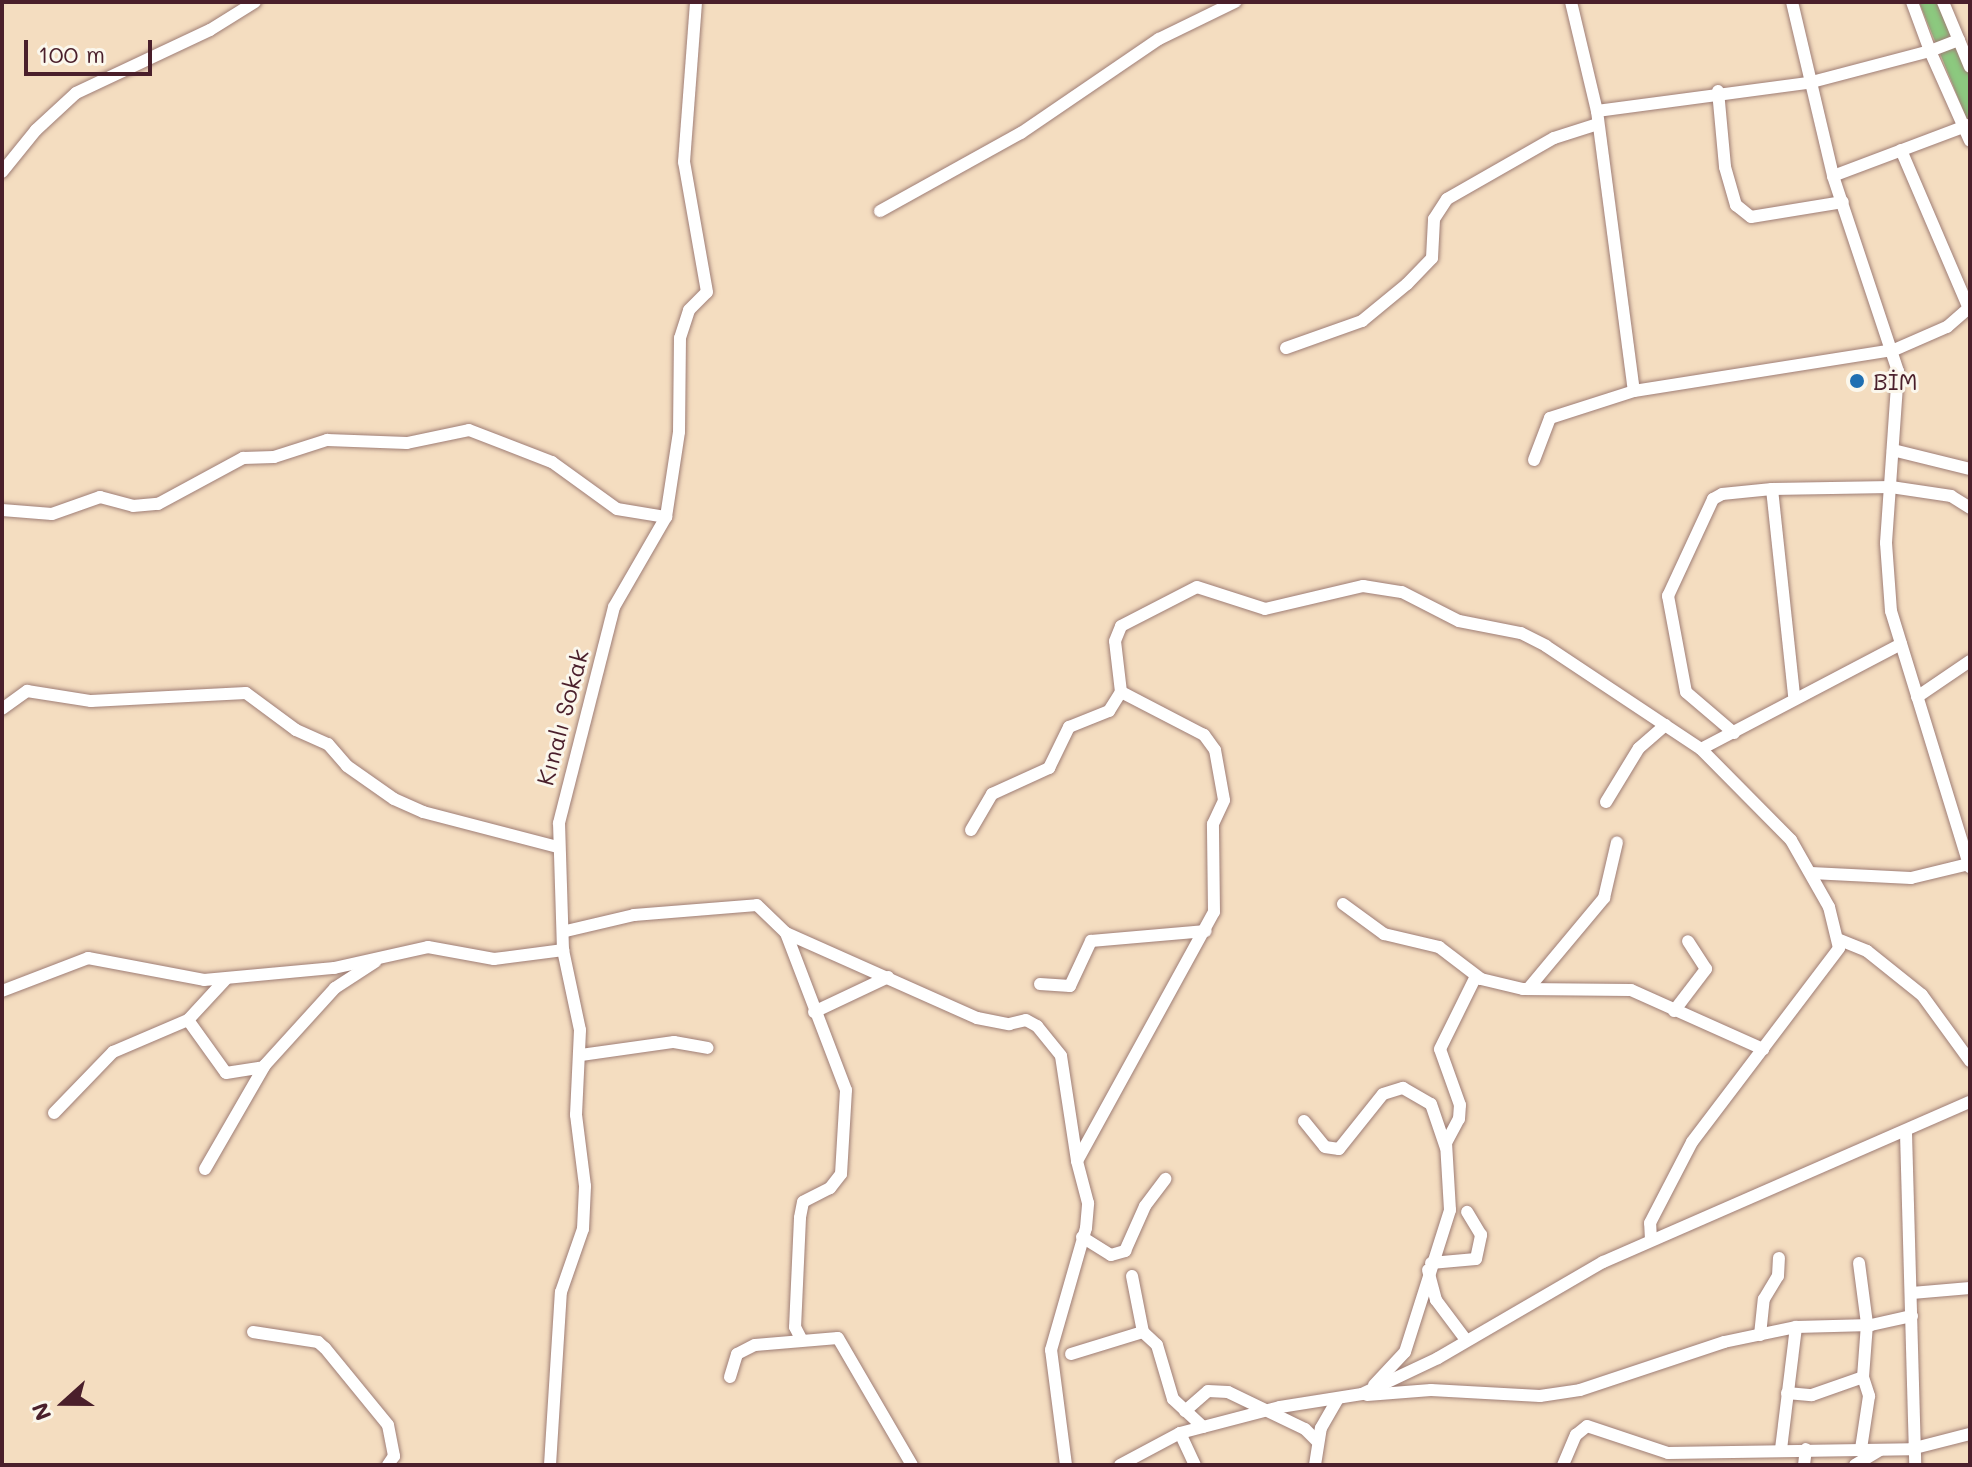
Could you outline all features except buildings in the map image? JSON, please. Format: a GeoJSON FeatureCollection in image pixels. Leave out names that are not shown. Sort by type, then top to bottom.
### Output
{"type":"FeatureCollection","features":[{"type":"Feature","properties":{"kind":"street"},"geometry":{"type":"LineString","coordinates":[[2,172],[36,130],[76,93],[210,30],[255,2]]}},
{"type":"Feature","properties":{"kind":"street","name":"Kınalı Sokak"},"geometry":{"type":"LineString","coordinates":[[550,1465],[561,1292],[584,1221],[576,1115],[581,1055],[563,950],[566,931],[557,847],[566,781],[614,607],[666,517],[679,432],[680,338],[689,310],[707,292],[684,162],[696,2]]}},
{"type":"Feature","properties":{"kind":"street"},"geometry":{"type":"LineString","coordinates":[[880,211],[1021,133],[1159,39],[1235,2]]}},
{"type":"Feature","properties":{"kind":"street"},"geometry":{"type":"LineString","coordinates":[[1571,2],[1598,118],[1634,391]]}},
{"type":"Feature","properties":{"kind":"street"},"geometry":{"type":"LineString","coordinates":[[1792,2],[1808,83],[1833,176],[1894,350],[1898,382],[1887,578],[1901,644],[1970,866],[1911,878],[1811,873]]}},
{"type":"Feature","properties":{"kind":"street"},"geometry":{"type":"LineString","coordinates":[[1912,2],[1930,51],[1967,126],[1970,141]]}},
{"type":"Feature","properties":{"kind":"street"},"geometry":{"type":"LineString","coordinates":[[1943,2],[1970,67]]}},
{"type":"Feature","properties":{"kind":"street"},"geometry":{"type":"LineString","coordinates":[[1286,348],[1362,321],[1407,284],[1432,258],[1434,219],[1447,199],[1554,138],[1598,118],[1718,91],[1808,83],[1930,51],[1959,40]]}},
{"type":"Feature","properties":{"kind":"street"},"geometry":{"type":"LineString","coordinates":[[1718,91],[1725,167],[1736,205],[1751,217],[1843,202]]}},
{"type":"Feature","properties":{"kind":"street"},"geometry":{"type":"LineString","coordinates":[[1833,176],[1967,126]]}},
{"type":"Feature","properties":{"kind":"street"},"geometry":{"type":"LineString","coordinates":[[1534,460],[1550,418],[1634,391],[1894,350],[1947,327],[1969,309],[1901,150]]}},
{"type":"Feature","properties":{"kind":"street"},"geometry":{"type":"LineString","coordinates":[[2,510],[52,514],[100,497],[133,506],[158,504],[243,458],[274,457],[327,440],[407,443],[469,430],[552,462],[617,509],[666,517]]}},
{"type":"Feature","properties":{"kind":"street"},"geometry":{"type":"LineString","coordinates":[[1893,450],[1970,469]]}},
{"type":"Feature","properties":{"kind":"street"},"geometry":{"type":"LineString","coordinates":[[1734,733],[1686,692],[1668,596],[1713,499],[1722,494],[1772,489],[1891,487],[1951,496],[1969,505]]}},
{"type":"Feature","properties":{"kind":"street"},"geometry":{"type":"LineString","coordinates":[[1772,489],[1794,696]]}},
{"type":"Feature","properties":{"kind":"street"},"geometry":{"type":"LineString","coordinates":[[971,830],[992,794],[1049,768],[1069,727],[1109,711],[1121,692],[1115,665],[1121,626],[1172,596],[1197,587],[1211,588],[1240,604],[1265,609],[1363,586],[1402,592],[1472,625],[1521,633],[1701,749],[1780,825],[1811,873],[1840,940],[1867,951],[1922,995],[1970,1061]]}},
{"type":"Feature","properties":{"kind":"street"},"geometry":{"type":"LineString","coordinates":[[1701,749],[1734,733],[1794,696],[1901,644]]}},
{"type":"Feature","properties":{"kind":"street"},"geometry":{"type":"LineString","coordinates":[[1917,697],[1970,661]]}},
{"type":"Feature","properties":{"kind":"street"},"geometry":{"type":"LineString","coordinates":[[2,709],[27,691],[91,701],[246,693],[296,730],[328,744],[347,766],[394,799],[423,812],[557,847]]}},
{"type":"Feature","properties":{"kind":"street"},"geometry":{"type":"LineString","coordinates":[[1077,1161],[1134,1050],[1206,931],[1217,899],[1213,824],[1224,792],[1215,750],[1192,727],[1121,692]]}},
{"type":"Feature","properties":{"kind":"street"},"geometry":{"type":"LineString","coordinates":[[1606,802],[1639,748],[1665,725]]}},
{"type":"Feature","properties":{"kind":"street"},"geometry":{"type":"LineString","coordinates":[[1528,989],[1604,898],[1617,842]]}},
{"type":"Feature","properties":{"kind":"street"},"geometry":{"type":"LineString","coordinates":[[1343,904],[1384,934],[1439,947],[1476,976],[1528,989],[1631,990],[1763,1049]]}},
{"type":"Feature","properties":{"kind":"street"},"geometry":{"type":"LineString","coordinates":[[566,931],[634,915],[757,905],[786,933],[977,1018],[1009,1024],[1026,1020],[1047,1034],[1061,1056],[1077,1161],[1088,1203],[1082,1237],[1051,1350],[1066,1465]]}},
{"type":"Feature","properties":{"kind":"street"},"geometry":{"type":"LineString","coordinates":[[1040,984],[1070,986],[1091,941],[1206,931]]}},
{"type":"Feature","properties":{"kind":"street"},"geometry":{"type":"LineString","coordinates":[[786,933],[846,1090],[841,1174],[830,1188],[803,1202],[800,1218],[795,1327],[801,1339]]}},
{"type":"Feature","properties":{"kind":"street"},"geometry":{"type":"LineString","coordinates":[[1651,1240],[1650,1223],[1692,1142],[1840,940]]}},
{"type":"Feature","properties":{"kind":"street"},"geometry":{"type":"LineString","coordinates":[[1674,1011],[1706,969],[1688,941]]}},
{"type":"Feature","properties":{"kind":"street"},"geometry":{"type":"LineString","coordinates":[[2,991],[88,958],[204,980],[334,968],[428,947],[494,959],[563,950]]}},
{"type":"Feature","properties":{"kind":"street"},"geometry":{"type":"LineString","coordinates":[[205,1169],[264,1067],[335,988],[379,958]]}},
{"type":"Feature","properties":{"kind":"street"},"geometry":{"type":"LineString","coordinates":[[54,1113],[113,1052],[188,1020],[229,976]]}},
{"type":"Feature","properties":{"kind":"street"},"geometry":{"type":"LineString","coordinates":[[1446,1148],[1460,1105],[1443,1067],[1441,1043],[1476,976]]}},
{"type":"Feature","properties":{"kind":"street"},"geometry":{"type":"LineString","coordinates":[[814,1012],[888,977]]}},
{"type":"Feature","properties":{"kind":"street"},"geometry":{"type":"LineString","coordinates":[[188,1020],[226,1073],[264,1067]]}},
{"type":"Feature","properties":{"kind":"street"},"geometry":{"type":"LineString","coordinates":[[581,1055],[674,1042],[707,1048]]}},
{"type":"Feature","properties":{"kind":"street"},"geometry":{"type":"LineString","coordinates":[[1304,1121],[1325,1147],[1339,1149],[1383,1094],[1403,1088],[1431,1104],[1446,1148],[1452,1200],[1405,1352],[1362,1394]]}},
{"type":"Feature","properties":{"kind":"street"},"geometry":{"type":"LineString","coordinates":[[1362,1394],[1651,1240],[1906,1133],[1970,1102]]}},
{"type":"Feature","properties":{"kind":"street"},"geometry":{"type":"LineString","coordinates":[[1906,1133],[1915,1465]]}},
{"type":"Feature","properties":{"kind":"street"},"geometry":{"type":"LineString","coordinates":[[1082,1237],[1111,1255],[1125,1251],[1145,1206],[1165,1179]]}},
{"type":"Feature","properties":{"kind":"street"},"geometry":{"type":"LineString","coordinates":[[1430,1267],[1476,1259],[1481,1235],[1467,1212]]}},
{"type":"Feature","properties":{"kind":"street"},"geometry":{"type":"LineString","coordinates":[[1760,1335],[1764,1299],[1778,1276],[1779,1258]]}},
{"type":"Feature","properties":{"kind":"street"},"geometry":{"type":"LineString","coordinates":[[1859,1263],[1867,1324],[1863,1377],[1868,1405],[1861,1423],[1861,1449]]}},
{"type":"Feature","properties":{"kind":"street"},"geometry":{"type":"LineString","coordinates":[[1430,1267],[1436,1300],[1466,1340]]}},
{"type":"Feature","properties":{"kind":"street"},"geometry":{"type":"LineString","coordinates":[[1132,1276],[1143,1332],[1157,1345],[1170,1392],[1203,1427]]}},
{"type":"Feature","properties":{"kind":"street"},"geometry":{"type":"LineString","coordinates":[[1912,1293],[1970,1288]]}},
{"type":"Feature","properties":{"kind":"street"},"geometry":{"type":"LineString","coordinates":[[1120,1465],[1180,1433],[1362,1394],[1431,1390],[1526,1397],[1561,1393],[1796,1327],[1867,1324],[1912,1316]]}},
{"type":"Feature","properties":{"kind":"street"},"geometry":{"type":"LineString","coordinates":[[1781,1449],[1796,1327]]}},
{"type":"Feature","properties":{"kind":"street"},"geometry":{"type":"LineString","coordinates":[[253,1332],[318,1342],[325,1348],[388,1425],[394,1456],[388,1465]]}},
{"type":"Feature","properties":{"kind":"street"},"geometry":{"type":"LineString","coordinates":[[1071,1354],[1143,1332]]}},
{"type":"Feature","properties":{"kind":"street"},"geometry":{"type":"LineString","coordinates":[[730,1377],[737,1354],[767,1341],[838,1338],[845,1343],[912,1465]]}},
{"type":"Feature","properties":{"kind":"street"},"geometry":{"type":"LineString","coordinates":[[1787,1393],[1812,1395],[1863,1377]]}},
{"type":"Feature","properties":{"kind":"street"},"geometry":{"type":"LineString","coordinates":[[1185,1411],[1218,1390],[1248,1399],[1267,1412],[1305,1429],[1318,1442]]}},
{"type":"Feature","properties":{"kind":"street"},"geometry":{"type":"LineString","coordinates":[[1315,1465],[1318,1442],[1337,1400]]}},
{"type":"Feature","properties":{"kind":"street"},"geometry":{"type":"LineString","coordinates":[[1563,1465],[1576,1435],[1587,1426],[1663,1459],[1781,1449],[1916,1448],[1970,1434]]}},
{"type":"Feature","properties":{"kind":"street"},"geometry":{"type":"LineString","coordinates":[[1180,1433],[1195,1465]]}},
{"type":"Feature","properties":{"kind":"street"},"geometry":{"type":"LineString","coordinates":[[1804,1465],[1806,1449]]}},
{"type":"Feature","properties":{"kind":"street"},"geometry":{"type":"LineString","coordinates":[[1855,1465],[1882,1449]]}},
{"type":"Feature","properties":{"kind":"green space"},"geometry":{"type":"Polygon","coordinates":[[[1919,2],[1936,2],[1970,77],[1970,127],[1919,2]]]}},
{"type":"Feature","properties":{"kind":"place","name":"BİM"},"geometry":{"type":"Point","coordinates":[1857,381]}}]}
